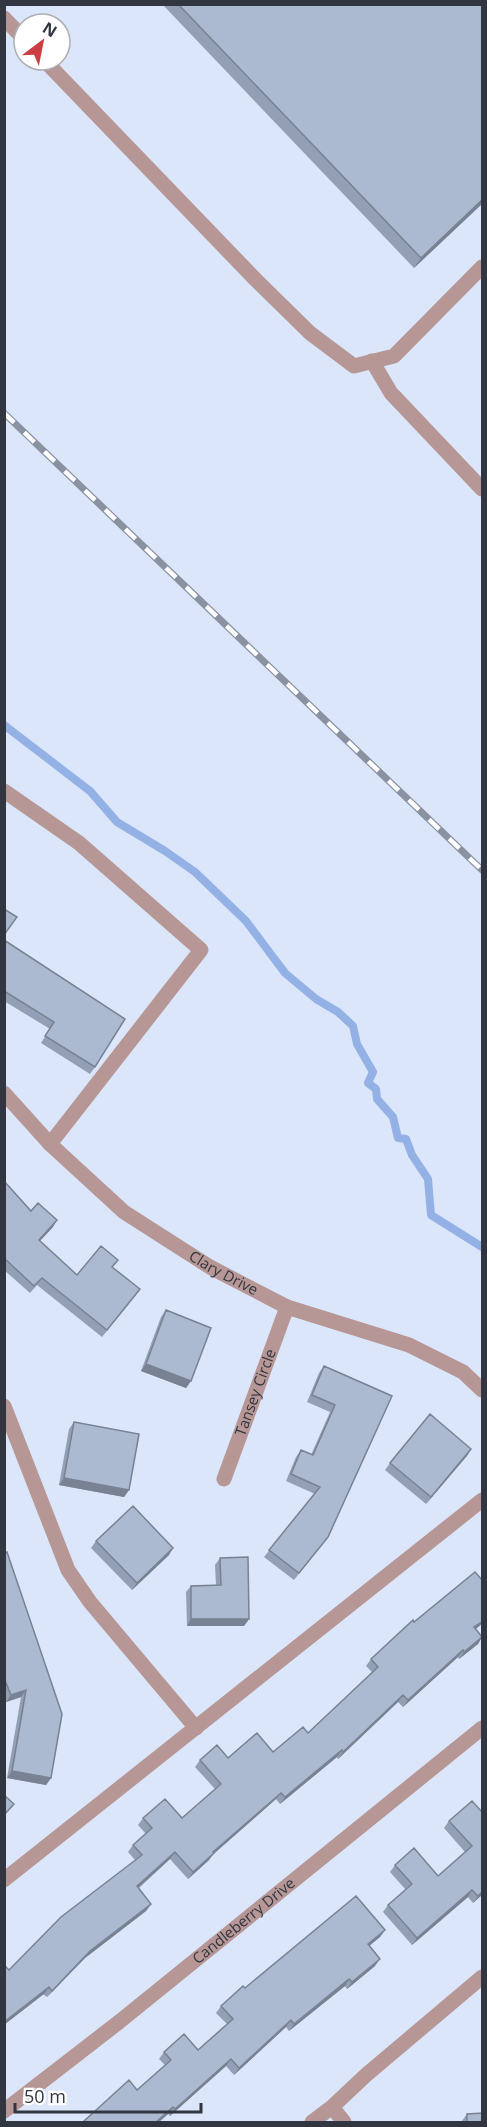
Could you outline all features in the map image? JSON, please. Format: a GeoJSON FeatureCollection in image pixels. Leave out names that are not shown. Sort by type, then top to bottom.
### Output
{"type":"FeatureCollection","features":[{"type":"Feature","properties":{"kind":"street"},"geometry":{"type":"LineString","coordinates":[[56,72],[255,279],[310,333],[354,366],[394,356],[483,267]]}},
{"type":"Feature","properties":{"kind":"street"},"geometry":{"type":"LineString","coordinates":[[372,361],[391,393],[483,489]]}},
{"type":"Feature","properties":{"kind":"street"},"geometry":{"type":"LineString","coordinates":[[4,791],[79,843],[201,950],[50,1144]]}},
{"type":"Feature","properties":{"kind":"street","name":"Clary Drive"},"geometry":{"type":"LineString","coordinates":[[4,1092],[50,1144],[124,1212],[210,1266],[287,1307],[409,1346],[463,1372],[483,1390]]}},
{"type":"Feature","properties":{"kind":"street","name":"Tansey Circle"},"geometry":{"type":"LineString","coordinates":[[224,1479],[287,1307]]}},
{"type":"Feature","properties":{"kind":"street"},"geometry":{"type":"LineString","coordinates":[[4,1406],[68,1570],[90,1602],[195,1728]]}},
{"type":"Feature","properties":{"kind":"street"},"geometry":{"type":"LineString","coordinates":[[4,1880],[483,1500]]}},
{"type":"Feature","properties":{"kind":"street","name":"Candleberry Drive"},"geometry":{"type":"LineString","coordinates":[[4,2111],[119,2022],[483,1728]]}},
{"type":"Feature","properties":{"kind":"street"},"geometry":{"type":"LineString","coordinates":[[312,2122],[483,1977]]}},
{"type":"Feature","properties":{"kind":"street"},"geometry":{"type":"LineString","coordinates":[[332,2107],[344,2122]]}},
{"type":"Feature","properties":{"kind":"building"},"geometry":{"type":"Polygon","coordinates":[[[178,4],[483,4],[483,199],[421,258],[178,4]]]}},
{"type":"Feature","properties":{"kind":"building"},"geometry":{"type":"Polygon","coordinates":[[[4,909],[17,917],[4,935],[4,909]]]}},
{"type":"Feature","properties":{"kind":"building"},"geometry":{"type":"Polygon","coordinates":[[[4,940],[125,1019],[95,1067],[45,1036],[54,1022],[4,991],[4,940]]]}},
{"type":"Feature","properties":{"kind":"building"},"geometry":{"type":"Polygon","coordinates":[[[4,1181],[31,1211],[38,1203],[57,1220],[39,1240],[77,1275],[101,1246],[118,1260],[112,1267],[140,1289],[107,1330],[42,1278],[34,1286],[4,1258],[4,1181]]]}},
{"type":"Feature","properties":{"kind":"building"},"geometry":{"type":"Polygon","coordinates":[[[166,1310],[211,1328],[191,1381],[146,1364],[166,1310]]]}},
{"type":"Feature","properties":{"kind":"building"},"geometry":{"type":"Polygon","coordinates":[[[324,1366],[392,1396],[328,1537],[299,1573],[269,1550],[320,1487],[291,1474],[301,1450],[313,1455],[335,1405],[312,1395],[324,1366]]]}},
{"type":"Feature","properties":{"kind":"building"},"geometry":{"type":"Polygon","coordinates":[[[430,1414],[471,1449],[431,1497],[390,1463],[430,1414]]]}},
{"type":"Feature","properties":{"kind":"building"},"geometry":{"type":"Polygon","coordinates":[[[74,1422],[139,1434],[129,1490],[64,1478],[74,1422]]]}},
{"type":"Feature","properties":{"kind":"building"},"geometry":{"type":"Polygon","coordinates":[[[133,1506],[173,1548],[137,1583],[96,1541],[133,1506]]]}},
{"type":"Feature","properties":{"kind":"building"},"geometry":{"type":"Polygon","coordinates":[[[7,1552],[62,1714],[51,1778],[12,1771],[26,1690],[11,1695],[4,1678],[4,1554],[7,1552]]]}},
{"type":"Feature","properties":{"kind":"building"},"geometry":{"type":"Polygon","coordinates":[[[248,1557],[249,1619],[191,1619],[191,1586],[221,1585],[220,1558],[248,1557]]]}},
{"type":"Feature","properties":{"kind":"building"},"geometry":{"type":"Polygon","coordinates":[[[475,1572],[483,1581],[483,1621],[474,1627],[482,1637],[464,1652],[463,1650],[408,1700],[403,1695],[343,1752],[342,1750],[285,1797],[281,1793],[193,1872],[175,1852],[137,1886],[151,1904],[90,1951],[52,1991],[49,1987],[4,2022],[4,1965],[9,1970],[61,1917],[142,1855],[133,1845],[152,1828],[143,1818],[165,1799],[182,1818],[221,1784],[200,1760],[217,1745],[228,1758],[257,1733],[273,1752],[303,1727],[308,1733],[378,1667],[371,1659],[413,1620],[414,1622],[475,1572]]]}},
{"type":"Feature","properties":{"kind":"building"},"geometry":{"type":"Polygon","coordinates":[[[4,1795],[14,1804],[4,1815],[4,1795]]]}},
{"type":"Feature","properties":{"kind":"building"},"geometry":{"type":"Polygon","coordinates":[[[472,1801],[483,1813],[483,1891],[478,1896],[472,1890],[417,1938],[388,1905],[412,1884],[395,1865],[414,1848],[438,1876],[472,1846],[449,1821],[472,1801]]]}},
{"type":"Feature","properties":{"kind":"building"},"geometry":{"type":"Polygon","coordinates":[[[356,1896],[385,1930],[368,1944],[380,1959],[352,1982],[349,1979],[294,2024],[291,2020],[239,2068],[231,2059],[175,2109],[173,2107],[156,2122],[83,2122],[129,2080],[137,2090],[171,2060],[164,2052],[184,2034],[198,2050],[233,2019],[221,2006],[356,1896]]]}},
{"type":"Feature","properties":{"kind":"building"},"geometry":{"type":"Polygon","coordinates":[[[483,2113],[483,2122],[467,2122],[467,2114],[483,2113]]]}},
{"type":"Feature","properties":{"kind":"waterway"},"geometry":{"type":"LineString","coordinates":[[4,725],[90,791],[117,822],[195,872],[246,921],[285,973],[316,999],[338,1012],[353,1026],[357,1044],[373,1072],[368,1083],[376,1089],[377,1099],[393,1117],[398,1138],[406,1139],[412,1155],[428,1179],[431,1215],[482,1247]]}},
{"type":"Feature","properties":{"kind":"railway"},"geometry":{"type":"LineString","coordinates":[[4,413],[482,870]]}}]}
